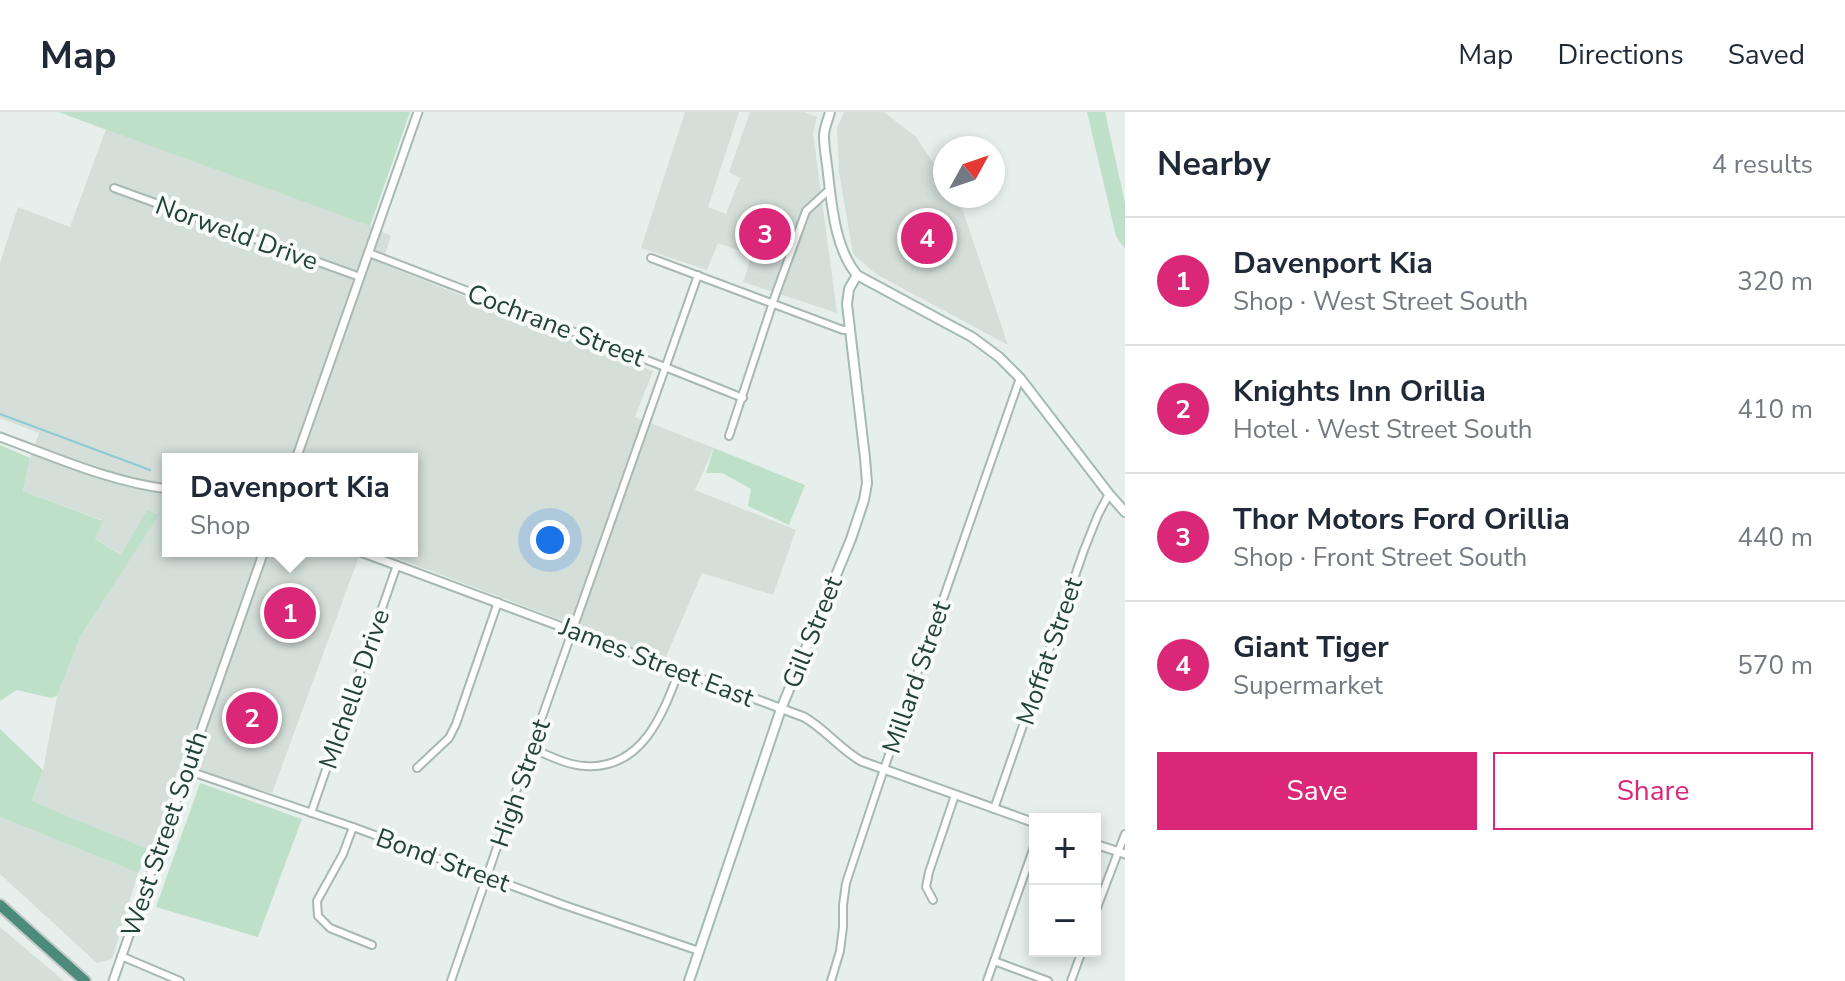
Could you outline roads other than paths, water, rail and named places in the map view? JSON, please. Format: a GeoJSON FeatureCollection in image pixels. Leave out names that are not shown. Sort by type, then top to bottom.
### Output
{"type":"FeatureCollection","features":[{"type":"Feature","properties":{"kind":"highway"},"geometry":{"type":"LineString","coordinates":[[0,905],[85,981]]}},
{"type":"Feature","properties":{"kind":"main road"},"geometry":{"type":"LineString","coordinates":[[830,112],[824,134],[830,189],[841,244],[851,268],[857,275],[978,341],[999,357],[1020,378],[1125,512]]}},
{"type":"Feature","properties":{"kind":"main road","name":"Gill Street"},"geometry":{"type":"LineString","coordinates":[[689,981],[781,709],[864,500],[867,483],[848,292],[857,275]]}},
{"type":"Feature","properties":{"kind":"street"},"geometry":{"type":"LineString","coordinates":[[298,453],[418,112]]}},
{"type":"Feature","properties":{"kind":"street","name":"Norweld Drive"},"geometry":{"type":"LineString","coordinates":[[114,188],[360,277]]}},
{"type":"Feature","properties":{"kind":"street"},"geometry":{"type":"LineString","coordinates":[[729,436],[806,211],[830,189]]}},
{"type":"Feature","properties":{"kind":"street","name":"Cochrane Street"},"geometry":{"type":"LineString","coordinates":[[369,253],[743,398]]}},
{"type":"Feature","properties":{"kind":"street"},"geometry":{"type":"LineString","coordinates":[[651,258],[850,330]]}},
{"type":"Feature","properties":{"kind":"street","name":"High Street"},"geometry":{"type":"LineString","coordinates":[[451,981],[698,275]]}},
{"type":"Feature","properties":{"kind":"street","name":"Millard Street"},"geometry":{"type":"LineString","coordinates":[[831,981],[840,951],[846,883],[1020,378]]}},
{"type":"Feature","properties":{"kind":"street"},"geometry":{"type":"LineString","coordinates":[[0,437],[123,481],[162,488]]}},
{"type":"Feature","properties":{"kind":"street","name":"Moffat Street"},"geometry":{"type":"LineString","coordinates":[[994,809],[1084,550],[1109,494]]}},
{"type":"Feature","properties":{"kind":"street","name":"West Street South"},"geometry":{"type":"LineString","coordinates":[[113,981],[262,557]]}},
{"type":"Feature","properties":{"kind":"street","name":"James Street East"},"geometry":{"type":"LineString","coordinates":[[375,557],[804,717],[817,724],[861,761],[1029,821]]}},
{"type":"Feature","properties":{"kind":"street","name":"MIchelle Drive"},"geometry":{"type":"LineString","coordinates":[[311,813],[397,565]]}},
{"type":"Feature","properties":{"kind":"street"},"geometry":{"type":"LineString","coordinates":[[417,768],[449,738],[456,724],[498,602]]}},
{"type":"Feature","properties":{"kind":"street"},"geometry":{"type":"LineString","coordinates":[[531,748],[583,766],[603,765],[622,758],[638,746],[658,723],[679,671]]}},
{"type":"Feature","properties":{"kind":"street","name":"Bond Street"},"geometry":{"type":"LineString","coordinates":[[186,770],[699,951]]}},
{"type":"Feature","properties":{"kind":"street"},"geometry":{"type":"LineString","coordinates":[[933,900],[926,887],[929,872],[955,795]]}},
{"type":"Feature","properties":{"kind":"street"},"geometry":{"type":"LineString","coordinates":[[353,827],[343,854],[317,901],[318,916],[330,928],[372,945]]}},
{"type":"Feature","properties":{"kind":"street"},"geometry":{"type":"LineString","coordinates":[[1101,900],[1122,853],[1125,834]]}},
{"type":"Feature","properties":{"kind":"street"},"geometry":{"type":"LineString","coordinates":[[1101,846],[1122,853]]}},
{"type":"Feature","properties":{"kind":"street"},"geometry":{"type":"LineString","coordinates":[[987,981],[1029,861]]}},
{"type":"Feature","properties":{"kind":"street"},"geometry":{"type":"LineString","coordinates":[[121,956],[180,981]]}},
{"type":"Feature","properties":{"kind":"street"},"geometry":{"type":"LineString","coordinates":[[1071,981],[1080,957]]}},
{"type":"Feature","properties":{"kind":"street"},"geometry":{"type":"LineString","coordinates":[[994,961],[1048,981]]}},
{"type":"Feature","properties":{"kind":"waterway"},"geometry":{"type":"LineString","coordinates":[[0,414],[150,470]]}},
{"type":"Feature","properties":{"kind":"place","name":"Thor Motors Ford Orillia"},"geometry":{"type":"Point","coordinates":[765,234]}},
{"type":"Feature","properties":{"kind":"place","name":"Giant Tiger"},"geometry":{"type":"Point","coordinates":[927,238]}},
{"type":"Feature","properties":{"kind":"place","name":"Davenport Kia"},"geometry":{"type":"Point","coordinates":[290,613]}},
{"type":"Feature","properties":{"kind":"place","name":"Knights Inn Orillia"},"geometry":{"type":"Point","coordinates":[252,718]}}]}
